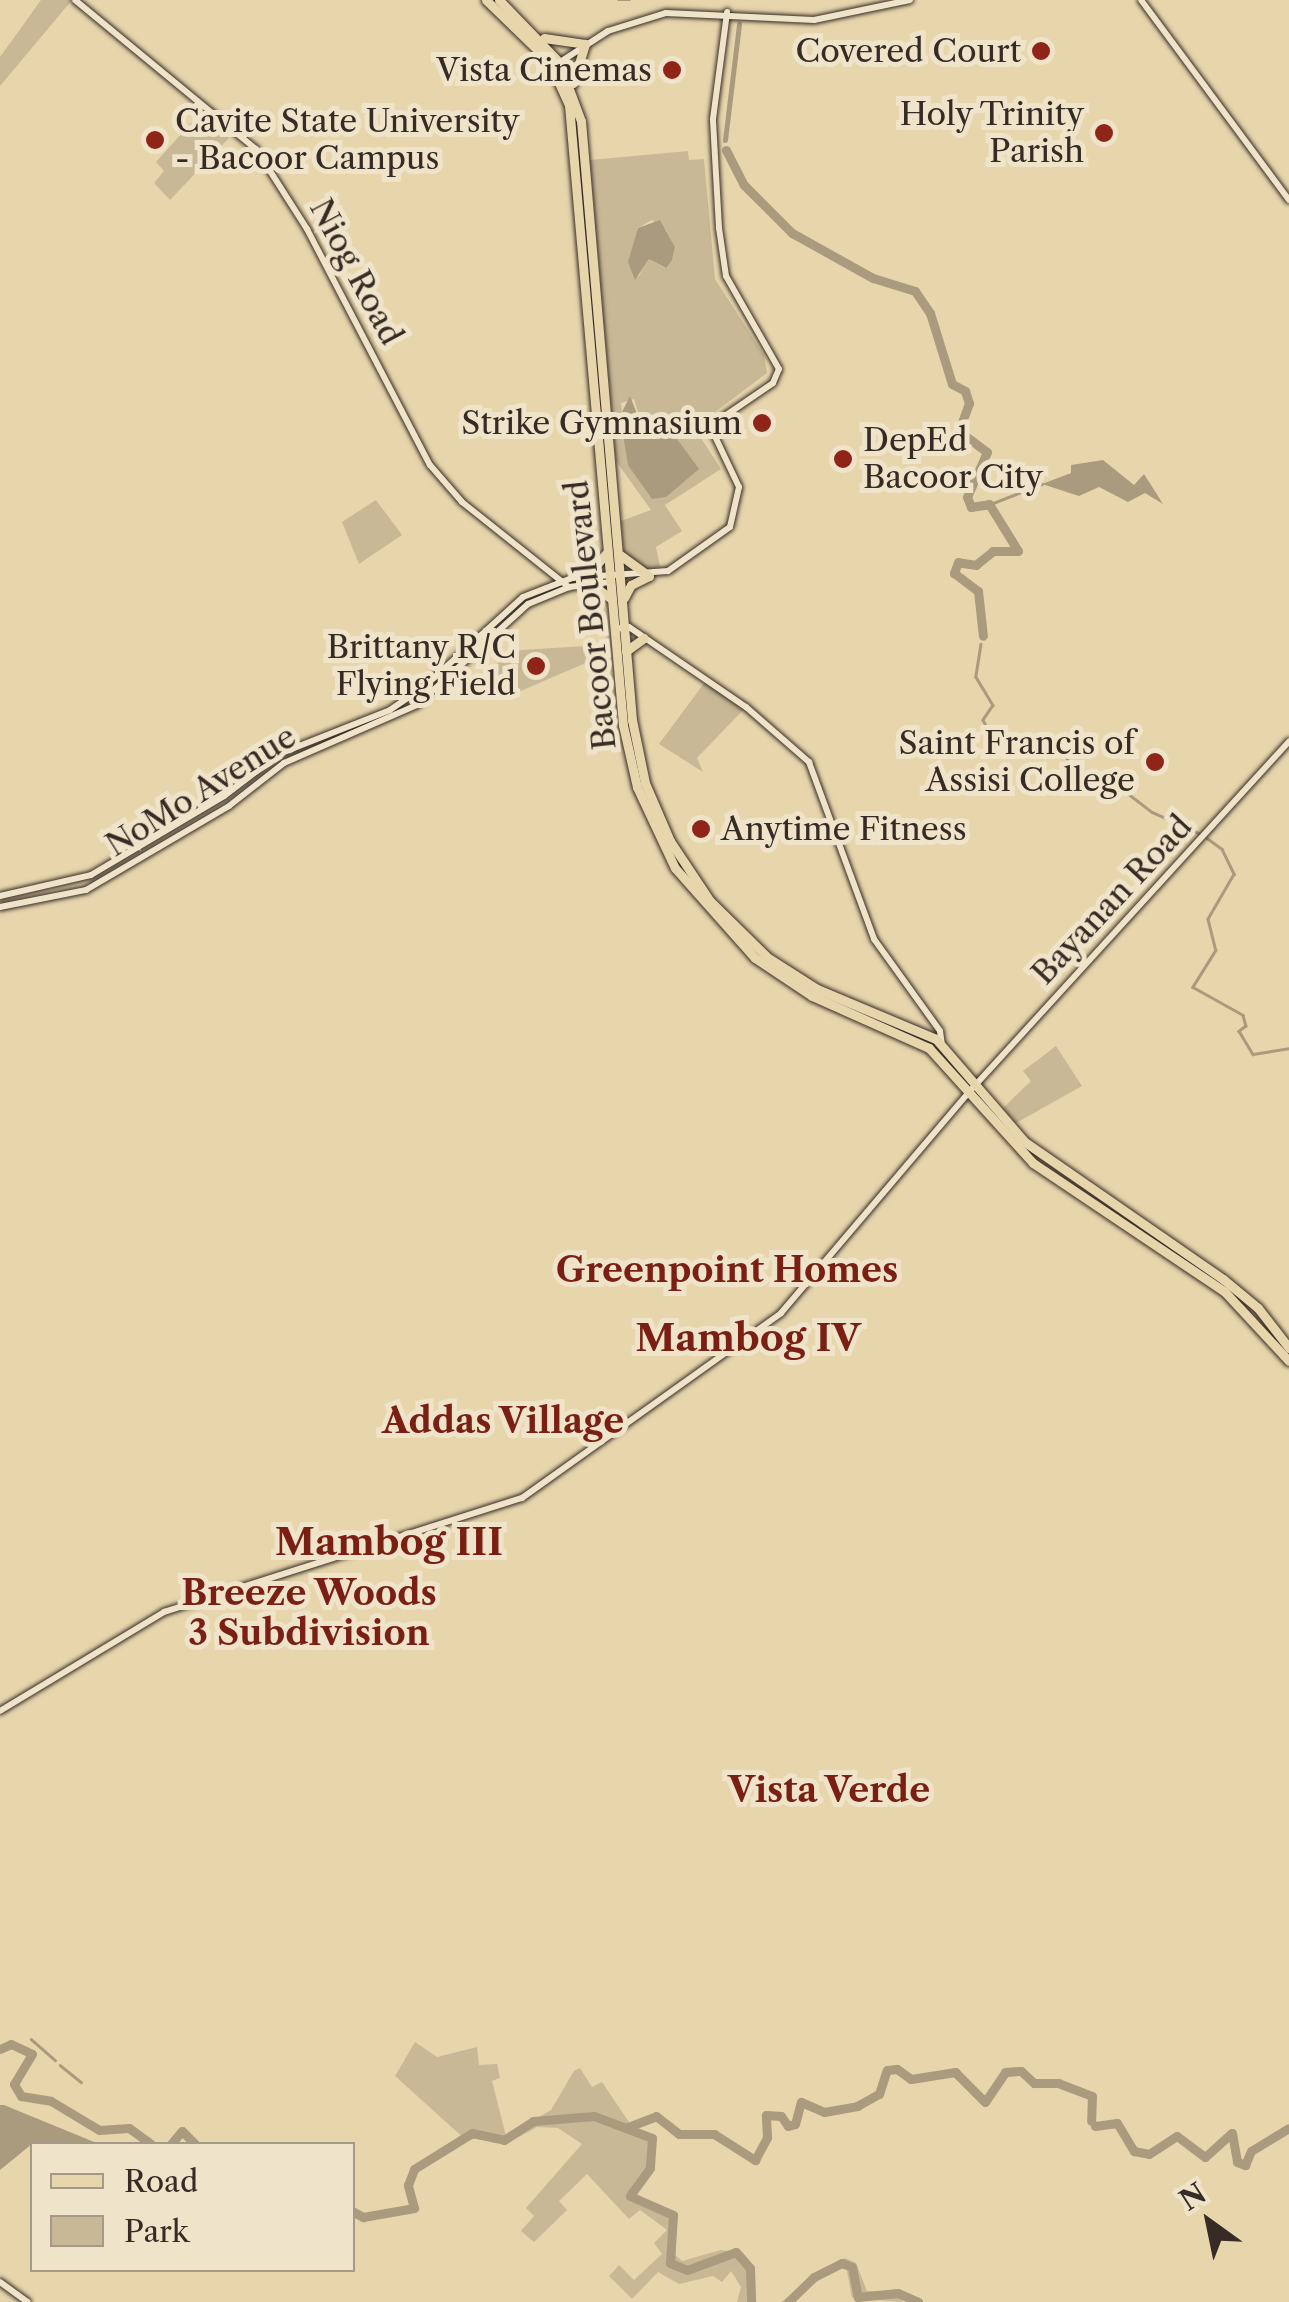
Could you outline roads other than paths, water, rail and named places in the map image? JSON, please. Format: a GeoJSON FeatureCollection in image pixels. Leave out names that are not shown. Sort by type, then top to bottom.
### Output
{"type":"FeatureCollection","features":[{"type":"Feature","properties":{"kind":"main road","name":"Niog Road"},"geometry":{"type":"LineString","coordinates":[[75,0],[256,148],[307,229],[430,465],[462,502],[569,587]]}},
{"type":"Feature","properties":{"kind":"main road","name":"Bacoor Boulevard"},"geometry":{"type":"LineString","coordinates":[[486,0],[556,64],[567,96],[577,157],[613,552]]}},
{"type":"Feature","properties":{"kind":"main road","name":"Bacoor Boulevard"},"geometry":{"type":"LineString","coordinates":[[499,0],[534,34],[574,92],[586,156],[613,552],[612,599],[626,651],[644,792]]}},
{"type":"Feature","properties":{"kind":"main road"},"geometry":{"type":"LineString","coordinates":[[556,64],[584,44],[653,15],[726,12],[831,19],[910,0]]}},
{"type":"Feature","properties":{"kind":"main road"},"geometry":{"type":"LineString","coordinates":[[1141,0],[1289,200]]}},
{"type":"Feature","properties":{"kind":"main road","name":"NoMo Avenue"},"geometry":{"type":"LineString","coordinates":[[0,896],[91,875],[224,796],[279,754],[411,698],[507,606],[561,581],[649,576],[684,562],[734,522],[739,487],[709,431],[778,377],[773,348],[726,276],[718,228],[714,119],[726,12]]}},
{"type":"Feature","properties":{"kind":"main road"},"geometry":{"type":"LineString","coordinates":[[534,34],[561,44],[584,44]]}},
{"type":"Feature","properties":{"kind":"main road"},"geometry":{"type":"LineString","coordinates":[[574,92],[573,68],[584,44]]}},
{"type":"Feature","properties":{"kind":"main road"},"geometry":{"type":"LineString","coordinates":[[612,599],[589,580],[613,552],[649,576],[628,589],[623,606]]}},
{"type":"Feature","properties":{"kind":"main road","name":"Bacoor Boulevard"},"geometry":{"type":"LineString","coordinates":[[613,577],[623,606],[619,628],[626,743],[644,792],[683,863],[743,935],[804,982],[929,1048],[1039,1154],[1223,1279],[1289,1348]]}},
{"type":"Feature","properties":{"kind":"main road","name":"NoMo Avenue"},"geometry":{"type":"LineString","coordinates":[[0,907],[86,890],[229,806],[284,763],[417,705],[514,614],[589,580]]}},
{"type":"Feature","properties":{"kind":"main road"},"geometry":{"type":"LineString","coordinates":[[619,628],[644,638],[746,707],[809,762],[874,939],[940,1031],[942,1045]]}},
{"type":"Feature","properties":{"kind":"main road"},"geometry":{"type":"LineString","coordinates":[[626,651],[644,638]]}},
{"type":"Feature","properties":{"kind":"main road","name":"Bayanan Road"},"geometry":{"type":"LineString","coordinates":[[0,1711],[164,1612],[495,1511],[533,1491],[781,1313],[972,1088],[1289,740]]}},
{"type":"Feature","properties":{"kind":"main road"},"geometry":{"type":"LineString","coordinates":[[279,754],[284,763]]}},
{"type":"Feature","properties":{"kind":"main road","name":"Bacoor Boulevard"},"geometry":{"type":"LineString","coordinates":[[872,1016],[942,1045],[1033,1162],[1242,1306],[1289,1362]]}},
{"type":"Feature","properties":{"kind":"main road"},"geometry":{"type":"LineString","coordinates":[[0,2282],[28,2302]]}},
{"type":"Feature","properties":{"kind":"waterway"},"geometry":{"type":"LineString","coordinates":[[618,0],[630,0]]}},
{"type":"Feature","properties":{"kind":"waterway"},"geometry":{"type":"LineString","coordinates":[[725,140],[739,24]]}},
{"type":"Feature","properties":{"kind":"waterway"},"geometry":{"type":"LineString","coordinates":[[726,150],[744,185],[792,233],[873,278],[915,291],[930,313],[952,384],[965,391],[969,403],[959,431],[987,452],[967,497],[971,507],[989,504],[1018,551],[993,551],[976,565],[958,562],[954,573],[978,591],[983,636]]}},
{"type":"Feature","properties":{"kind":"waterway"},"geometry":{"type":"LineString","coordinates":[[988,505],[1042,484]]}},
{"type":"Feature","properties":{"kind":"waterway"},"geometry":{"type":"LineString","coordinates":[[981,644],[976,677],[993,705],[983,720],[995,742],[1060,748],[1088,790],[1117,785],[1152,812],[1199,833]]}},
{"type":"Feature","properties":{"kind":"waterway"},"geometry":{"type":"LineString","coordinates":[[1207,838],[1222,849],[1234,874],[1208,919],[1216,950],[1193,987],[1243,1015],[1246,1026],[1239,1031],[1253,1054],[1289,1048]]}},
{"type":"Feature","properties":{"kind":"waterway"},"geometry":{"type":"LineString","coordinates":[[31,2039],[55,2060]]}},
{"type":"Feature","properties":{"kind":"waterway"},"geometry":{"type":"LineString","coordinates":[[0,2049],[11,2044],[32,2054],[14,2084],[21,2096],[51,2101],[99,2130],[129,2128],[148,2142]]}},
{"type":"Feature","properties":{"kind":"waterway"},"geometry":{"type":"LineString","coordinates":[[60,2065],[81,2082]]}},
{"type":"Feature","properties":{"kind":"waterway"},"geometry":{"type":"LineString","coordinates":[[628,2127],[656,2116],[679,2134],[714,2134],[755,2160],[767,2137],[766,2115],[781,2116],[788,2126],[795,2124],[801,2102],[824,2112],[857,2106],[879,2094],[887,2070],[897,2069],[911,2079],[955,2072],[985,2102],[1005,2072],[1021,2071],[1034,2083],[1058,2083],[1092,2096],[1091,2121]]}},
{"type":"Feature","properties":{"kind":"waterway"},"geometry":{"type":"LineString","coordinates":[[355,2213],[363,2217],[414,2208],[408,2185],[414,2169],[472,2133],[504,2140],[533,2121],[594,2116],[652,2138],[650,2168],[630,2196],[673,2215],[670,2263],[687,2270],[736,2252],[750,2268],[751,2302]]}},
{"type":"Feature","properties":{"kind":"waterway"},"geometry":{"type":"LineString","coordinates":[[1095,2126],[1117,2123],[1134,2151],[1149,2154],[1177,2136],[1205,2157],[1232,2133],[1237,2162],[1245,2165],[1251,2151],[1289,2128]]}},
{"type":"Feature","properties":{"kind":"waterway"},"geometry":{"type":"LineString","coordinates":[[173,2142],[182,2131],[193,2142]]}},
{"type":"Feature","properties":{"kind":"waterway"},"geometry":{"type":"LineString","coordinates":[[788,2302],[814,2277],[842,2263],[852,2267],[858,2297],[898,2293],[918,2302]]}},
{"type":"Feature","properties":{"kind":"place","name":"Covered Court"},"geometry":{"type":"Point","coordinates":[1041,51]}},
{"type":"Feature","properties":{"kind":"place","name":"Vista Cinemas"},"geometry":{"type":"Point","coordinates":[672,70]}},
{"type":"Feature","properties":{"kind":"place","name":"Holy Trinity Parish"},"geometry":{"type":"Point","coordinates":[1104,133]}},
{"type":"Feature","properties":{"kind":"place","name":"Cavite State University - Bacoor Campus"},"geometry":{"type":"Point","coordinates":[155,140]}},
{"type":"Feature","properties":{"kind":"place","name":"Strike Gymnasium"},"geometry":{"type":"Point","coordinates":[762,423]}},
{"type":"Feature","properties":{"kind":"place","name":"DepEd Bacoor City"},"geometry":{"type":"Point","coordinates":[843,459]}},
{"type":"Feature","properties":{"kind":"place","name":"Brittany R/C Flying Field"},"geometry":{"type":"Point","coordinates":[536,666]}},
{"type":"Feature","properties":{"kind":"place","name":"Saint Francis of Assisi College"},"geometry":{"type":"Point","coordinates":[1155,762]}},
{"type":"Feature","properties":{"kind":"place","name":"Anytime Fitness"},"geometry":{"type":"Point","coordinates":[701,829]}},
{"type":"Feature","properties":{"kind":"district","name":"Greenpoint Homes"},"geometry":{"type":"Point","coordinates":[727,1270]}},
{"type":"Feature","properties":{"kind":"district","name":"Mambog IV"},"geometry":{"type":"Point","coordinates":[748,1338]}},
{"type":"Feature","properties":{"kind":"district","name":"Addas Village"},"geometry":{"type":"Point","coordinates":[503,1421]}},
{"type":"Feature","properties":{"kind":"district","name":"Mambog III"},"geometry":{"type":"Point","coordinates":[389,1542]}},
{"type":"Feature","properties":{"kind":"district","name":"Breeze Woods 3 Subdivision"},"geometry":{"type":"Point","coordinates":[309,1613]}},
{"type":"Feature","properties":{"kind":"district","name":"Vista Verde"},"geometry":{"type":"Point","coordinates":[829,1790]}}]}
